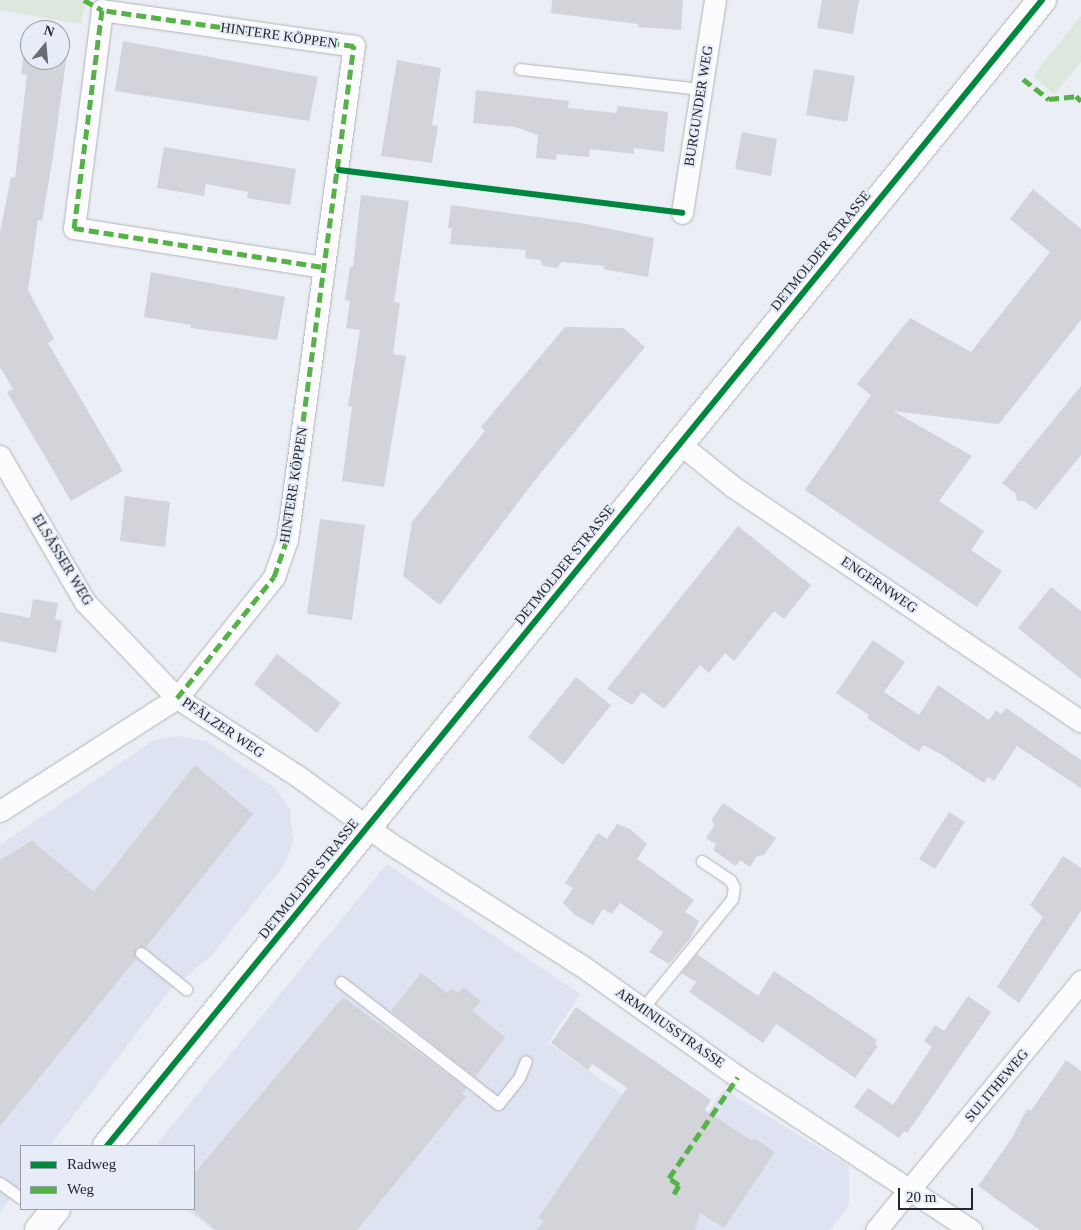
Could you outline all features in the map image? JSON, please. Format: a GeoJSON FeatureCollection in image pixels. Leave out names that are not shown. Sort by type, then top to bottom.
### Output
{"type":"FeatureCollection","features":[{"type":"Feature","properties":{"kind":"main road","name":"DETMOLDER STRASSE"},"geometry":{"type":"LineString","coordinates":[[108,1145],[1042,0]]}},
{"type":"Feature","properties":{"kind":"main road"},"geometry":{"type":"LineString","coordinates":[[39,1230],[55,1210]]}},
{"type":"Feature","properties":{"kind":"street","name":"BURGUNDER WEG"},"geometry":{"type":"LineString","coordinates":[[682,213],[715,0]]}},
{"type":"Feature","properties":{"kind":"street","name":"HINTERE KÖPPEN"},"geometry":{"type":"LineString","coordinates":[[177,698],[274,577],[287,540],[323,268],[339,170],[354,46],[94,7],[74,228],[323,268]]}},
{"type":"Feature","properties":{"kind":"street","name":"ENGERNWEG"},"geometry":{"type":"LineString","coordinates":[[680,444],[732,486],[1081,721]]}},
{"type":"Feature","properties":{"kind":"street","name":"ELSÄSSER WEG"},"geometry":{"type":"LineString","coordinates":[[0,456],[85,602],[177,698]]}},
{"type":"Feature","properties":{"kind":"street","name":"PFÄLZER WEG"},"geometry":{"type":"LineString","coordinates":[[0,811],[177,698],[368,827]]}},
{"type":"Feature","properties":{"kind":"street","name":"ARMINIUSSTRASSE"},"geometry":{"type":"LineString","coordinates":[[368,827],[642,1009],[738,1077],[971,1230]]}},
{"type":"Feature","properties":{"kind":"street","name":"SULITHEWEG"},"geometry":{"type":"LineString","coordinates":[[876,1230],[911,1190],[1081,981]]}},
{"type":"Feature","properties":{"kind":"lane"},"geometry":{"type":"LineString","coordinates":[[520,69],[702,88]]}},
{"type":"Feature","properties":{"kind":"lane"},"geometry":{"type":"LineString","coordinates":[[642,1009],[732,899],[734,887],[730,880],[702,861]]}},
{"type":"Feature","properties":{"kind":"lane"},"geometry":{"type":"LineString","coordinates":[[141,953],[186,989]]}},
{"type":"Feature","properties":{"kind":"lane"},"geometry":{"type":"LineString","coordinates":[[341,982],[498,1104],[519,1078],[526,1061]]}},
{"type":"Feature","properties":{"kind":"lane"},"geometry":{"type":"LineString","coordinates":[[0,1183],[20,1197]]}},
{"type":"Feature","properties":{"kind":"shaded area"},"geometry":{"type":"Polygon","coordinates":[[[0,0],[86,0],[81,24],[70,22],[70,20],[58,20],[0,10],[0,0]]]}},
{"type":"Feature","properties":{"kind":"shaded area"},"geometry":{"type":"Polygon","coordinates":[[[1081,16],[1081,62],[1054,94],[1033,76],[1081,16]]]}},
{"type":"Feature","properties":{"kind":"shaded area"},"geometry":{"type":"Polygon","coordinates":[[[177,736],[206,741],[275,788],[290,810],[293,842],[285,864],[211,956],[170,990],[51,1145],[20,1145],[20,1185],[0,1212],[0,845],[154,740],[177,736]]]}},
{"type":"Feature","properties":{"kind":"shaded area"},"geometry":{"type":"Polygon","coordinates":[[[387,864],[580,994],[548,1043],[622,1094],[627,1088],[677,1124],[689,1139],[724,1089],[849,1166],[849,1205],[830,1230],[213,1230],[187,1210],[195,1210],[195,1145],[156,1145],[387,864]]]}},
{"type":"Feature","properties":{"kind":"building"},"geometry":{"type":"Polygon","coordinates":[[[552,0],[683,0],[681,30],[638,27],[638,24],[551,13],[552,0]]]}},
{"type":"Feature","properties":{"kind":"building"},"geometry":{"type":"Polygon","coordinates":[[[822,0],[859,0],[853,34],[817,28],[822,0]]]}},
{"type":"Feature","properties":{"kind":"building"},"geometry":{"type":"Polygon","coordinates":[[[123,41],[318,77],[309,121],[115,91],[123,41]]]}},
{"type":"Feature","properties":{"kind":"building"},"geometry":{"type":"Polygon","coordinates":[[[397,60],[441,68],[432,125],[438,126],[432,163],[381,156],[397,60]]]}},
{"type":"Feature","properties":{"kind":"building"},"geometry":{"type":"Polygon","coordinates":[[[814,69],[855,76],[847,122],[806,115],[814,69]]]}},
{"type":"Feature","properties":{"kind":"building"},"geometry":{"type":"Polygon","coordinates":[[[22,70],[65,70],[53,157],[42,221],[38,220],[28,290],[54,339],[48,343],[123,471],[71,501],[7,392],[13,389],[0,367],[0,232],[11,177],[15,178],[27,75],[21,74],[22,70]]]}},
{"type":"Feature","properties":{"kind":"building"},"geometry":{"type":"Polygon","coordinates":[[[476,90],[569,101],[568,108],[616,113],[618,106],[668,112],[664,152],[634,148],[634,154],[590,149],[589,157],[557,154],[556,160],[536,158],[538,135],[515,127],[473,123],[476,90]]]}},
{"type":"Feature","properties":{"kind":"building"},"geometry":{"type":"Polygon","coordinates":[[[742,132],[777,139],[771,176],[735,169],[742,132]]]}},
{"type":"Feature","properties":{"kind":"building"},"geometry":{"type":"Polygon","coordinates":[[[164,147],[296,169],[290,205],[247,198],[248,192],[206,184],[204,196],[157,188],[164,147]]]}},
{"type":"Feature","properties":{"kind":"building"},"geometry":{"type":"Polygon","coordinates":[[[1033,189],[1081,229],[1081,320],[999,424],[893,411],[972,456],[939,501],[984,531],[971,550],[1002,571],[977,607],[805,490],[871,395],[857,384],[910,318],[971,352],[1050,252],[1010,219],[1033,189]]]}},
{"type":"Feature","properties":{"kind":"building"},"geometry":{"type":"Polygon","coordinates":[[[361,195],[409,201],[394,302],[400,303],[393,354],[406,356],[384,487],[342,481],[352,407],[348,406],[360,330],[346,328],[350,301],[345,300],[350,267],[353,267],[361,195]]]}},
{"type":"Feature","properties":{"kind":"building"},"geometry":{"type":"Polygon","coordinates":[[[451,205],[581,223],[654,238],[648,277],[603,269],[604,266],[562,262],[557,268],[543,266],[540,260],[525,258],[526,250],[450,244],[452,228],[448,228],[451,205]]]}},
{"type":"Feature","properties":{"kind":"building"},"geometry":{"type":"Polygon","coordinates":[[[151,272],[285,297],[277,340],[191,328],[191,325],[144,317],[151,272]]]}},
{"type":"Feature","properties":{"kind":"building"},"geometry":{"type":"Polygon","coordinates":[[[565,327],[623,328],[645,347],[539,475],[440,605],[403,576],[412,522],[485,431],[481,427],[565,327]]]}},
{"type":"Feature","properties":{"kind":"building"},"geometry":{"type":"Polygon","coordinates":[[[1081,386],[1081,455],[1036,510],[1024,501],[1017,501],[1016,494],[1002,483],[1081,386]]]}},
{"type":"Feature","properties":{"kind":"building"},"geometry":{"type":"Polygon","coordinates":[[[125,496],[170,502],[165,547],[120,541],[125,496]]]}},
{"type":"Feature","properties":{"kind":"building"},"geometry":{"type":"Polygon","coordinates":[[[320,519],[365,525],[352,620],[307,614],[320,519]]]}},
{"type":"Feature","properties":{"kind":"building"},"geometry":{"type":"Polygon","coordinates":[[[738,526],[811,585],[784,619],[774,611],[734,661],[725,653],[709,673],[700,665],[664,709],[642,692],[632,705],[607,689],[738,526]]]}},
{"type":"Feature","properties":{"kind":"building"},"geometry":{"type":"Polygon","coordinates":[[[1051,587],[1081,611],[1081,679],[1018,628],[1051,587]]]}},
{"type":"Feature","properties":{"kind":"building"},"geometry":{"type":"Polygon","coordinates":[[[33,599],[58,603],[55,619],[62,621],[56,653],[0,641],[0,612],[30,618],[33,599]]]}},
{"type":"Feature","properties":{"kind":"building"},"geometry":{"type":"Polygon","coordinates":[[[873,640],[905,662],[884,692],[919,715],[938,685],[989,720],[996,710],[1001,714],[1006,708],[1081,760],[1081,788],[1017,746],[994,781],[988,777],[984,783],[939,753],[923,745],[919,752],[867,718],[869,715],[836,693],[873,640]]]}},
{"type":"Feature","properties":{"kind":"building"},"geometry":{"type":"Polygon","coordinates":[[[277,654],[341,703],[317,733],[254,684],[277,654]]]}},
{"type":"Feature","properties":{"kind":"building"},"geometry":{"type":"Polygon","coordinates":[[[576,677],[611,705],[563,765],[528,737],[576,677]]]}},
{"type":"Feature","properties":{"kind":"building"},"geometry":{"type":"Polygon","coordinates":[[[195,765],[253,814],[146,947],[136,948],[136,959],[0,1126],[0,860],[32,841],[94,892],[195,765]]]}},
{"type":"Feature","properties":{"kind":"building"},"geometry":{"type":"Polygon","coordinates":[[[723,803],[776,838],[764,855],[757,856],[750,867],[740,860],[736,866],[713,850],[716,844],[706,838],[714,826],[712,819],[723,803]]]}},
{"type":"Feature","properties":{"kind":"building"},"geometry":{"type":"Polygon","coordinates":[[[949,812],[965,822],[935,869],[919,859],[949,812]]]}},
{"type":"Feature","properties":{"kind":"building"},"geometry":{"type":"Polygon","coordinates":[[[617,824],[630,829],[647,844],[637,859],[694,900],[685,912],[699,921],[691,937],[669,964],[649,952],[663,932],[620,903],[612,914],[603,909],[593,925],[575,915],[563,903],[573,888],[565,883],[598,833],[607,839],[617,824]]]}},
{"type":"Feature","properties":{"kind":"building"},"geometry":{"type":"Polygon","coordinates":[[[1063,856],[1081,868],[1081,911],[1019,1003],[997,987],[1043,917],[1030,905],[1063,856]]]}},
{"type":"Feature","properties":{"kind":"building"},"geometry":{"type":"Polygon","coordinates":[[[697,954],[758,996],[774,971],[877,1040],[875,1044],[878,1046],[855,1078],[776,1024],[763,1043],[689,992],[696,982],[681,973],[697,954]]]}},
{"type":"Feature","properties":{"kind":"building"},"geometry":{"type":"Polygon","coordinates":[[[421,973],[447,993],[452,988],[458,993],[463,987],[481,1001],[472,1011],[505,1037],[475,1077],[391,1011],[421,973]]]}},
{"type":"Feature","properties":{"kind":"building"},"geometry":{"type":"Polygon","coordinates":[[[968,996],[991,1012],[907,1133],[904,1131],[899,1138],[854,1107],[868,1088],[893,1105],[932,1047],[924,1041],[935,1025],[944,1031],[968,996]]]}},
{"type":"Feature","properties":{"kind":"building"},"geometry":{"type":"Polygon","coordinates":[[[343,997],[466,1088],[462,1093],[466,1097],[357,1230],[216,1230],[194,1212],[195,1173],[343,997]]]}},
{"type":"Feature","properties":{"kind":"building"},"geometry":{"type":"Polygon","coordinates":[[[576,1007],[711,1100],[705,1110],[752,1141],[754,1138],[775,1152],[724,1228],[700,1213],[695,1230],[537,1230],[544,1222],[539,1217],[627,1088],[592,1064],[588,1070],[551,1043],[576,1007]]]}},
{"type":"Feature","properties":{"kind":"building"},"geometry":{"type":"Polygon","coordinates":[[[1066,1060],[1081,1071],[1081,1230],[1040,1230],[978,1186],[1012,1138],[1027,1109],[1031,1111],[1066,1060]]]}},
{"type":"Feature","properties":{"kind":"marked path"},"geometry":{"type":"LineString","coordinates":[[84,0],[102,10]]}},
{"type":"Feature","properties":{"kind":"marked path"},"geometry":{"type":"LineString","coordinates":[[177,698],[274,577],[287,540],[354,46],[102,10],[74,228],[323,267]]}},
{"type":"Feature","properties":{"kind":"marked path"},"geometry":{"type":"LineString","coordinates":[[1023,79],[1049,99],[1076,96],[1081,101]]}},
{"type":"Feature","properties":{"kind":"marked path"},"geometry":{"type":"LineString","coordinates":[[674,1194],[679,1185],[669,1178],[738,1077]]}},
{"type":"Feature","properties":{"kind":"cycle path"},"geometry":{"type":"LineString","coordinates":[[108,1145],[1042,0]]}},
{"type":"Feature","properties":{"kind":"cycle path"},"geometry":{"type":"LineString","coordinates":[[339,170],[682,213]]}}]}
